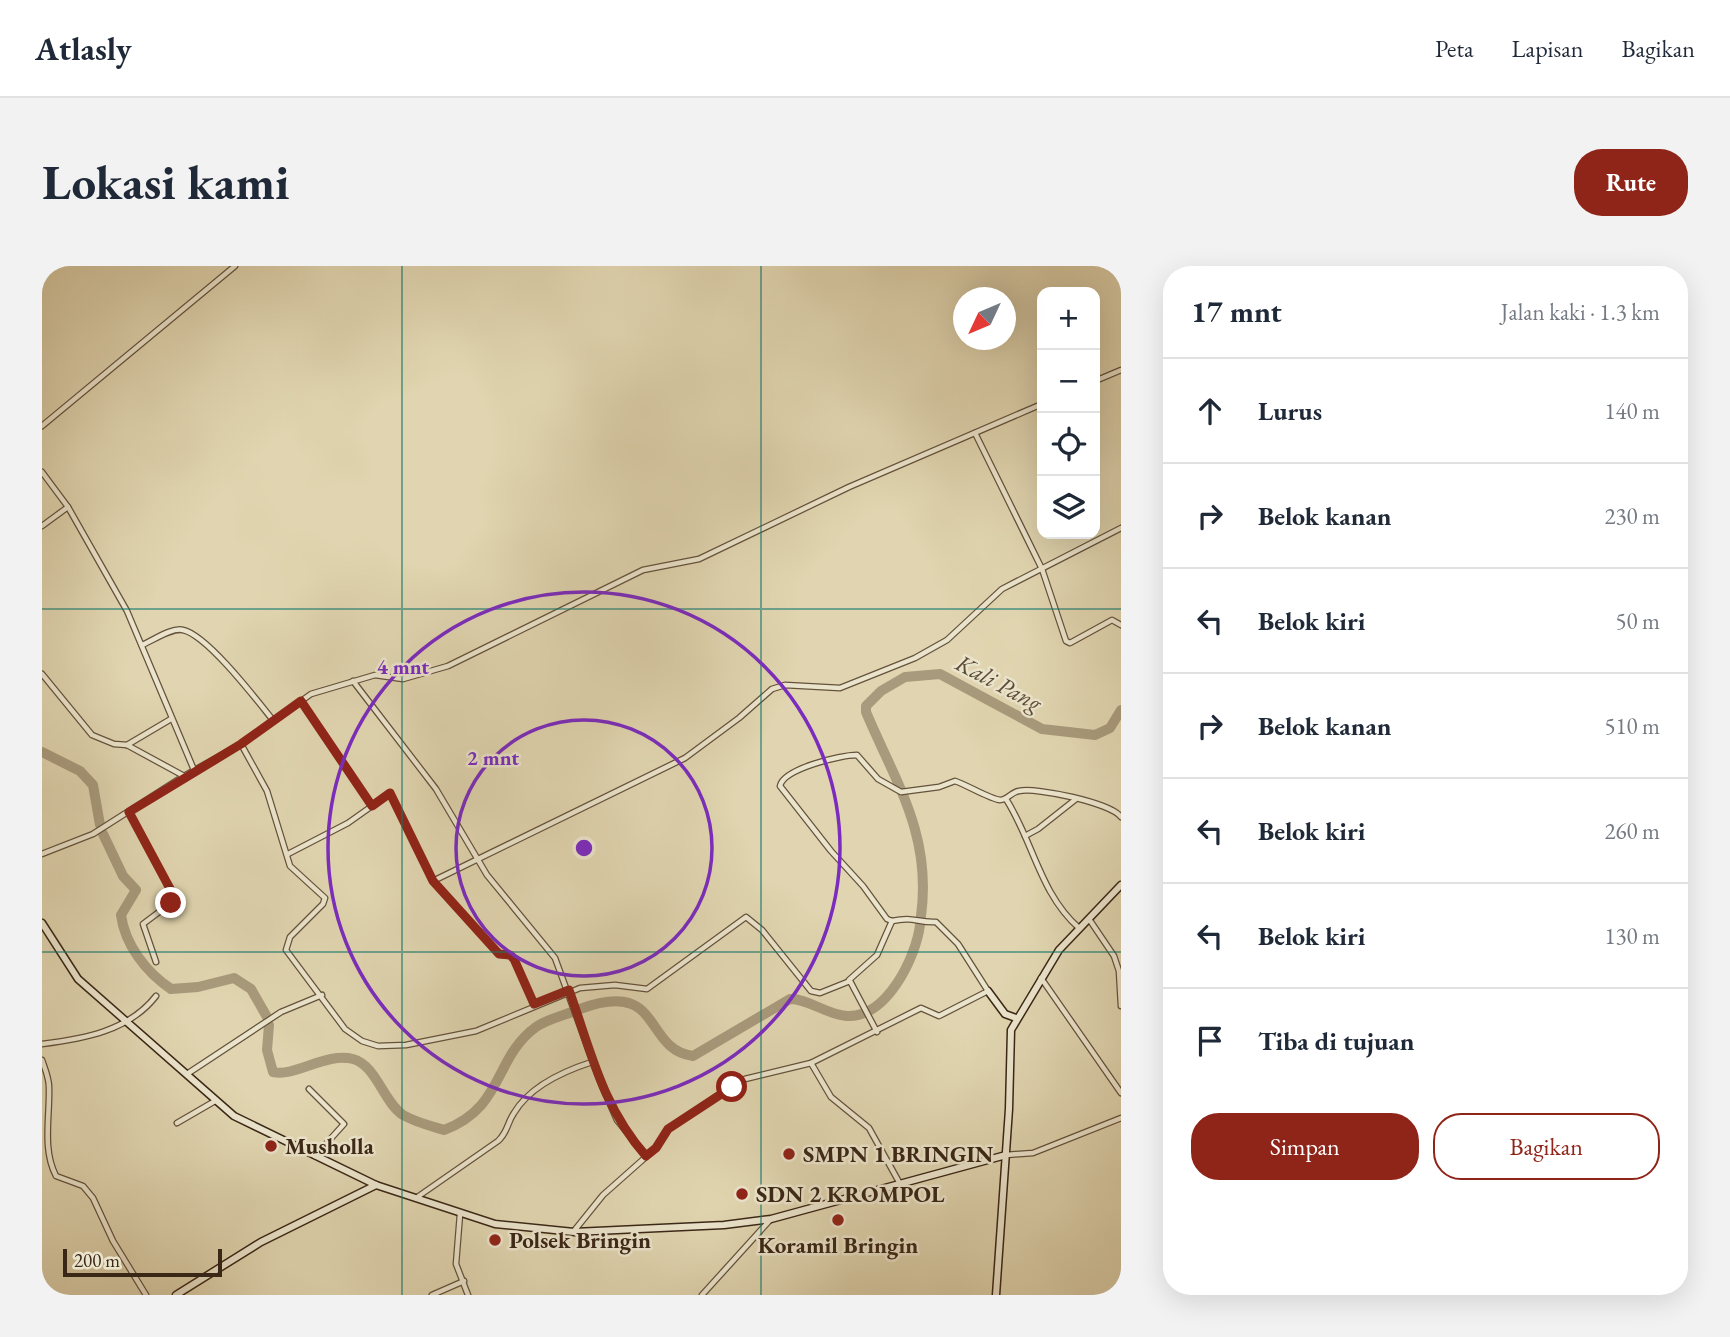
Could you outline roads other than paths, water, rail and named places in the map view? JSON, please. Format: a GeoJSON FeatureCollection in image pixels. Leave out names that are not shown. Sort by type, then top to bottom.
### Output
{"type":"FeatureCollection","features":[{"type":"Feature","properties":{"kind":"street"},"geometry":{"type":"LineString","coordinates":[[42,426],[235,266]]}},
{"type":"Feature","properties":{"kind":"street"},"geometry":{"type":"LineString","coordinates":[[1100,379],[1121,370]]}},
{"type":"Feature","properties":{"kind":"street"},"geometry":{"type":"LineString","coordinates":[[42,854],[93,834],[184,776],[241,744],[272,719],[311,694],[375,675],[414,678],[448,666],[643,570],[699,559],[849,487],[1037,406]]}},
{"type":"Feature","properties":{"kind":"street"},"geometry":{"type":"LineString","coordinates":[[975,433],[1042,569],[1067,642],[1112,620],[1121,625]]}},
{"type":"Feature","properties":{"kind":"street"},"geometry":{"type":"LineString","coordinates":[[42,472],[68,508],[120,600],[142,645],[194,770]]}},
{"type":"Feature","properties":{"kind":"street"},"geometry":{"type":"LineString","coordinates":[[42,526],[68,508]]}},
{"type":"Feature","properties":{"kind":"street"},"geometry":{"type":"LineString","coordinates":[[433,881],[685,758],[778,686],[841,688],[915,658],[947,640],[1002,589],[1121,528]]}},
{"type":"Feature","properties":{"kind":"street"},"geometry":{"type":"LineString","coordinates":[[142,645],[176,630],[187,632],[226,665],[272,719]]}},
{"type":"Feature","properties":{"kind":"street"},"geometry":{"type":"LineString","coordinates":[[42,674],[92,735],[127,746],[184,776]]}},
{"type":"Feature","properties":{"kind":"street"},"geometry":{"type":"LineString","coordinates":[[353,681],[436,789],[476,859],[545,944],[569,990],[592,1062],[617,1120],[646,1156]]}},
{"type":"Feature","properties":{"kind":"street"},"geometry":{"type":"LineString","coordinates":[[301,701],[372,806]]}},
{"type":"Feature","properties":{"kind":"street"},"geometry":{"type":"LineString","coordinates":[[127,746],[171,718]]}},
{"type":"Feature","properties":{"kind":"street"},"geometry":{"type":"LineString","coordinates":[[241,744],[261,776],[293,871],[321,892],[325,900],[285,946],[353,1037],[378,1046],[406,1045],[476,1031],[569,990],[615,985],[647,989],[746,917],[762,930],[811,991],[820,993],[849,980],[877,955],[891,922]]}},
{"type":"Feature","properties":{"kind":"street"},"geometry":{"type":"LineString","coordinates":[[891,922],[809,825],[780,786],[781,780],[803,768],[857,755],[878,779],[901,792],[939,787],[955,781],[997,800],[1006,799],[1019,790],[1044,791],[1117,811],[1121,817]]}},
{"type":"Feature","properties":{"kind":"street"},"geometry":{"type":"LineString","coordinates":[[288,854],[348,823],[390,793],[433,881],[499,954],[510,955],[514,959],[534,1004]]}},
{"type":"Feature","properties":{"kind":"street"},"geometry":{"type":"LineString","coordinates":[[1006,799],[1052,898],[1079,928]]}},
{"type":"Feature","properties":{"kind":"street"},"geometry":{"type":"LineString","coordinates":[[1025,836],[1038,830],[1076,799]]}},
{"type":"Feature","properties":{"kind":"street"},"geometry":{"type":"LineString","coordinates":[[129,812],[174,896],[169,905],[143,924],[156,962]]}},
{"type":"Feature","properties":{"kind":"street"},"geometry":{"type":"LineString","coordinates":[[996,1295],[1011,1030],[1041,978],[1079,928],[1121,885]]}},
{"type":"Feature","properties":{"kind":"street"},"geometry":{"type":"LineString","coordinates":[[891,922],[910,917],[926,923],[936,922],[958,944],[1005,1014],[1016,1018]]}},
{"type":"Feature","properties":{"kind":"street"},"geometry":{"type":"LineString","coordinates":[[1089,919],[1114,957],[1119,971],[1121,1006]]}},
{"type":"Feature","properties":{"kind":"street"},"geometry":{"type":"LineString","coordinates":[[42,923],[78,979],[234,1116],[376,1185],[495,1224],[574,1232],[724,1225],[771,1219],[1006,1155],[1033,1153],[1121,1118]]}},
{"type":"Feature","properties":{"kind":"street"},"geometry":{"type":"LineString","coordinates":[[1041,978],[1121,1093]]}},
{"type":"Feature","properties":{"kind":"street"},"geometry":{"type":"LineString","coordinates":[[849,980],[877,1031]]}},
{"type":"Feature","properties":{"kind":"street"},"geometry":{"type":"LineString","coordinates":[[574,1232],[603,1195],[656,1148],[668,1129],[732,1087],[754,1077],[811,1063],[921,1008],[939,1016],[988,992]]}},
{"type":"Feature","properties":{"kind":"street"},"geometry":{"type":"LineString","coordinates":[[187,1074],[281,1012],[322,995]]}},
{"type":"Feature","properties":{"kind":"street"},"geometry":{"type":"LineString","coordinates":[[42,1044],[81,1039],[127,1022],[156,996]]}},
{"type":"Feature","properties":{"kind":"street"},"geometry":{"type":"LineString","coordinates":[[42,1060],[49,1084],[46,1143],[50,1165],[56,1176],[83,1186],[93,1198],[113,1241],[146,1295]]}},
{"type":"Feature","properties":{"kind":"street"},"geometry":{"type":"LineString","coordinates":[[416,1198],[498,1141],[509,1127],[513,1114],[538,1088],[561,1073],[592,1062]]}},
{"type":"Feature","properties":{"kind":"street"},"geometry":{"type":"LineString","coordinates":[[811,1063],[831,1097],[869,1128],[899,1182]]}},
{"type":"Feature","properties":{"kind":"street"},"geometry":{"type":"LineString","coordinates":[[309,1088],[344,1124],[315,1156]]}},
{"type":"Feature","properties":{"kind":"street"},"geometry":{"type":"LineString","coordinates":[[177,1123],[215,1101]]}},
{"type":"Feature","properties":{"kind":"street"},"geometry":{"type":"LineString","coordinates":[[176,1295],[261,1242],[376,1185]]}},
{"type":"Feature","properties":{"kind":"street"},"geometry":{"type":"LineString","coordinates":[[460,1214],[456,1264],[468,1295]]}},
{"type":"Feature","properties":{"kind":"street"},"geometry":{"type":"LineString","coordinates":[[702,1295],[771,1219]]}},
{"type":"Feature","properties":{"kind":"street"},"geometry":{"type":"LineString","coordinates":[[432,1295],[464,1282]]}},
{"type":"Feature","properties":{"kind":"waterway","name":"Kali Pang"},"geometry":{"type":"LineString","coordinates":[[921,916],[923,887],[916,835],[909,810],[866,712],[866,706],[881,691],[905,677],[940,674],[1042,729],[1095,735],[1110,728],[1121,710]]}},
{"type":"Feature","properties":{"kind":"waterway","name":"Kali Pang"},"geometry":{"type":"LineString","coordinates":[[42,752],[80,771],[93,785],[100,825]]}},
{"type":"Feature","properties":{"kind":"waterway","name":"Kali Pang"},"geometry":{"type":"LineString","coordinates":[[103,834],[123,876],[136,890],[121,915],[127,937],[145,966],[171,989],[198,987],[234,978],[251,989],[267,1017]]}},
{"type":"Feature","properties":{"kind":"waterway","name":"Kali Pang"},"geometry":{"type":"LineString","coordinates":[[580,1009],[607,1002],[626,1002],[639,1008],[677,1051],[693,1056],[790,999],[847,1016],[861,1014],[875,1007],[887,997],[906,968],[920,925]]}},
{"type":"Feature","properties":{"kind":"waterway","name":"Kali Pang"},"geometry":{"type":"LineString","coordinates":[[269,1025],[267,1050],[273,1072],[282,1073],[332,1059],[353,1059],[368,1069],[390,1102],[403,1115],[444,1130],[478,1109],[522,1039],[536,1027],[572,1012]]}},
{"type":"Feature","properties":{"kind":"place","name":"Musholla"},"geometry":{"type":"Point","coordinates":[271,1146]}},
{"type":"Feature","properties":{"kind":"place","name":"SMPN 1 BRINGIN"},"geometry":{"type":"Point","coordinates":[789,1154]}},
{"type":"Feature","properties":{"kind":"place","name":"SDN 2 KROMPOL"},"geometry":{"type":"Point","coordinates":[742,1194]}},
{"type":"Feature","properties":{"kind":"place","name":"Koramil Bringin"},"geometry":{"type":"Point","coordinates":[838,1220]}},
{"type":"Feature","properties":{"kind":"place","name":"Polsek Bringin"},"geometry":{"type":"Point","coordinates":[495,1240]}}]}
